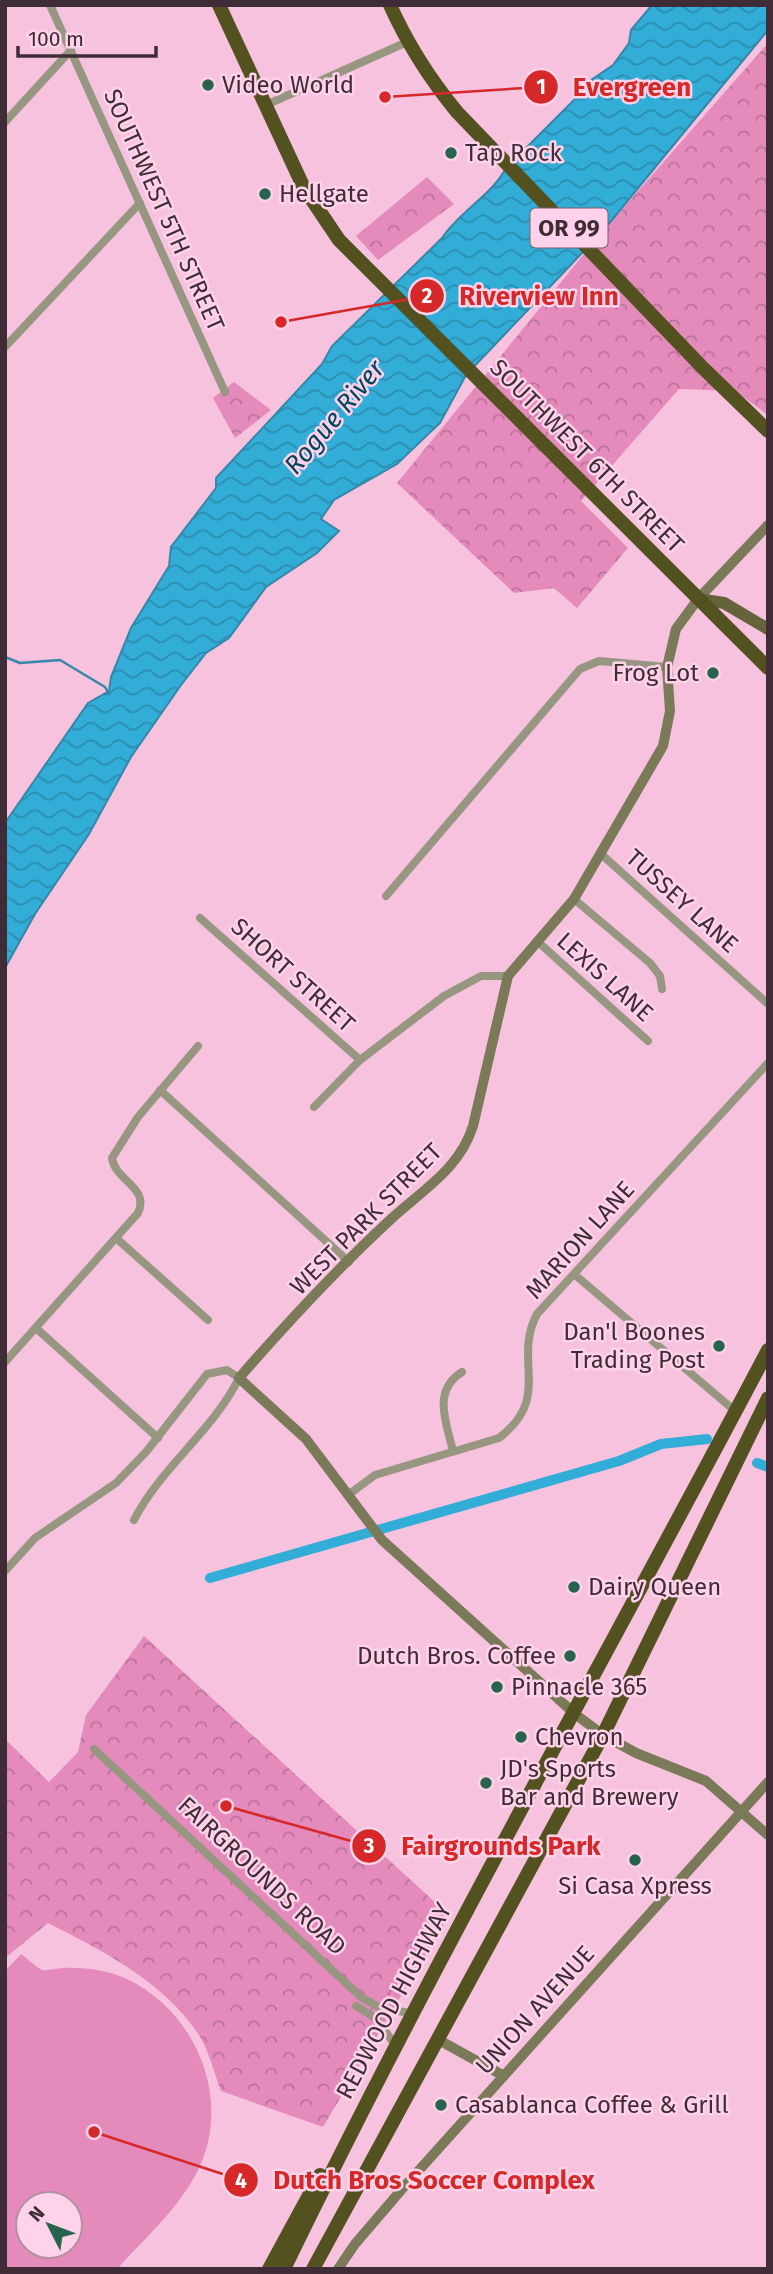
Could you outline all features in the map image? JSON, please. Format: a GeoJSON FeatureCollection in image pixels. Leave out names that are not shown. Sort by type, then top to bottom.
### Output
{"type":"FeatureCollection","features":[{"type":"Feature","properties":{"kind":"highway","name":"SOUTHWEST 6TH STREET"},"geometry":{"type":"LineString","coordinates":[[219,5],[304,188],[340,240],[373,276],[768,668]]}},
{"type":"Feature","properties":{"kind":"highway","name":"OR 99"},"geometry":{"type":"LineString","coordinates":[[390,5],[407,42],[430,80],[657,320],[768,431]]}},
{"type":"Feature","properties":{"kind":"highway","name":"REDWOOD HIGHWAY"},"geometry":{"type":"LineString","coordinates":[[284,2269],[412,2012],[575,1714],[768,1349]]}},
{"type":"Feature","properties":{"kind":"highway"},"geometry":{"type":"LineString","coordinates":[[313,2269],[603,1735],[768,1398]]}},
{"type":"Feature","properties":{"kind":"highway"},"geometry":{"type":"LineString","coordinates":[[711,1518],[740,1477],[768,1421]]}},
{"type":"Feature","properties":{"kind":"highway"},"geometry":{"type":"LineString","coordinates":[[269,2269],[335,2148],[362,2109]]}},
{"type":"Feature","properties":{"kind":"main road"},"geometry":{"type":"LineString","coordinates":[[698,599],[724,603],[768,629]]}},
{"type":"Feature","properties":{"kind":"street","name":"SOUTHWEST 5TH STREET"},"geometry":{"type":"LineString","coordinates":[[50,5],[225,392]]}},
{"type":"Feature","properties":{"kind":"street"},"geometry":{"type":"LineString","coordinates":[[265,105],[407,42]]}},
{"type":"Feature","properties":{"kind":"street"},"geometry":{"type":"LineString","coordinates":[[5,122],[71,50]]}},
{"type":"Feature","properties":{"kind":"street"},"geometry":{"type":"LineString","coordinates":[[5,346],[140,203]]}},
{"type":"Feature","properties":{"kind":"street","name":"WEST PARK STREET"},"geometry":{"type":"LineString","coordinates":[[239,1378],[390,1220],[447,1171],[464,1149],[473,1126],[508,976],[574,899],[663,746],[670,711],[667,667],[676,629],[698,599],[768,525]]}},
{"type":"Feature","properties":{"kind":"street"},"geometry":{"type":"LineString","coordinates":[[386,896],[580,669],[599,661],[667,667]]}},
{"type":"Feature","properties":{"kind":"street","name":"TUSSEY LANE"},"geometry":{"type":"LineString","coordinates":[[601,854],[768,1004]]}},
{"type":"Feature","properties":{"kind":"street"},"geometry":{"type":"LineString","coordinates":[[574,899],[650,963],[660,976],[662,989]]}},
{"type":"Feature","properties":{"kind":"street","name":"SHORT STREET"},"geometry":{"type":"LineString","coordinates":[[200,919],[360,1060]]}},
{"type":"Feature","properties":{"kind":"street","name":"LEXIS LANE"},"geometry":{"type":"LineString","coordinates":[[537,941],[648,1041]]}},
{"type":"Feature","properties":{"kind":"street","name":"SHORT STREET"},"geometry":{"type":"LineString","coordinates":[[314,1107],[360,1060],[409,1020],[466,982],[481,976],[508,976]]}},
{"type":"Feature","properties":{"kind":"street"},"geometry":{"type":"LineString","coordinates":[[5,1362],[138,1213],[142,1200],[134,1187],[114,1168],[112,1158],[160,1090],[198,1046]]}},
{"type":"Feature","properties":{"kind":"street","name":"MARION LANE"},"geometry":{"type":"LineString","coordinates":[[348,1495],[375,1475],[499,1438],[515,1425],[529,1398],[529,1334],[532,1323],[768,1063]]}},
{"type":"Feature","properties":{"kind":"street"},"geometry":{"type":"LineString","coordinates":[[160,1090],[349,1262]]}},
{"type":"Feature","properties":{"kind":"street"},"geometry":{"type":"LineString","coordinates":[[116,1238],[208,1320]]}},
{"type":"Feature","properties":{"kind":"street"},"geometry":{"type":"LineString","coordinates":[[574,1274],[736,1411]]}},
{"type":"Feature","properties":{"kind":"street"},"geometry":{"type":"LineString","coordinates":[[36,1328],[158,1438]]}},
{"type":"Feature","properties":{"kind":"street"},"geometry":{"type":"LineString","coordinates":[[5,1571],[35,1538],[116,1483],[158,1438],[207,1374],[227,1370],[306,1439],[371,1528],[393,1550],[575,1714],[603,1735],[636,1753],[706,1781],[768,1835]]}},
{"type":"Feature","properties":{"kind":"street"},"geometry":{"type":"LineString","coordinates":[[453,1451],[443,1398],[450,1382],[462,1371]]}},
{"type":"Feature","properties":{"kind":"street"},"geometry":{"type":"LineString","coordinates":[[134,1520],[152,1492],[227,1399],[239,1378]]}},
{"type":"Feature","properties":{"kind":"street","name":"FAIRGROUNDS ROAD"},"geometry":{"type":"LineString","coordinates":[[94,1749],[361,1997],[382,2009],[412,2012]]}},
{"type":"Feature","properties":{"kind":"street","name":"UNION AVENUE"},"geometry":{"type":"LineString","coordinates":[[338,2269],[361,2236],[768,1782]]}},
{"type":"Feature","properties":{"kind":"street"},"geometry":{"type":"LineString","coordinates":[[356,2006],[377,2019],[395,2045]]}},
{"type":"Feature","properties":{"kind":"street"},"geometry":{"type":"LineString","coordinates":[[437,2039],[504,2076]]}},
{"type":"Feature","properties":{"kind":"green space"},"geometry":{"type":"Polygon","coordinates":[[[768,43],[768,415],[735,391],[679,389],[581,501],[628,548],[577,608],[554,588],[514,593],[397,483],[602,232],[768,43]]]}},
{"type":"Feature","properties":{"kind":"green space"},"geometry":{"type":"Polygon","coordinates":[[[427,177],[454,204],[378,260],[356,236],[427,177]]]}},
{"type":"Feature","properties":{"kind":"green space"},"geometry":{"type":"Polygon","coordinates":[[[234,382],[271,410],[235,438],[213,398],[234,382]]]}},
{"type":"Feature","properties":{"kind":"green space"},"geometry":{"type":"Polygon","coordinates":[[[144,1636],[449,1915],[323,2127],[221,2091],[203,2041],[184,2016],[150,1983],[90,1945],[48,1923],[5,1958],[5,1739],[49,1782],[78,1752],[86,1715],[144,1636]]]}},
{"type":"Feature","properties":{"kind":"green space"},"geometry":{"type":"Polygon","coordinates":[[[21,1954],[43,1970],[88,1969],[112,1973],[152,1994],[173,2014],[190,2037],[210,2090],[211,2118],[207,2147],[188,2187],[170,2212],[117,2269],[5,2269],[5,1971],[21,1954]]]}},
{"type":"Feature","properties":{"kind":"water","name":"Rogue River"},"geometry":{"type":"Polygon","coordinates":[[[652,5],[768,5],[768,30],[602,232],[466,375],[440,423],[397,464],[334,500],[321,519],[339,531],[317,553],[266,587],[229,638],[206,653],[131,757],[89,834],[35,914],[5,968],[5,823],[88,703],[109,691],[111,677],[131,628],[169,566],[171,547],[216,488],[216,478],[322,364],[332,346],[493,187],[506,168],[577,97],[581,87],[613,65],[629,43],[631,30],[652,5]]]}},
{"type":"Feature","properties":{"kind":"waterway"},"geometry":{"type":"LineString","coordinates":[[5,657],[20,663],[60,660],[105,687],[109,694]]}},
{"type":"Feature","properties":{"kind":"waterway"},"geometry":{"type":"LineString","coordinates":[[210,1578],[619,1461],[661,1444],[707,1439]]}},
{"type":"Feature","properties":{"kind":"waterway"},"geometry":{"type":"LineString","coordinates":[[757,1463],[768,1467]]}},
{"type":"Feature","properties":{"kind":"place","name":"Video World"},"geometry":{"type":"Point","coordinates":[208,85]}},
{"type":"Feature","properties":{"kind":"place","name":"Evergreen"},"geometry":{"type":"Point","coordinates":[385,97]}},
{"type":"Feature","properties":{"kind":"place","name":"Tap Rock"},"geometry":{"type":"Point","coordinates":[451,153]}},
{"type":"Feature","properties":{"kind":"place","name":"Hellgate"},"geometry":{"type":"Point","coordinates":[265,194]}},
{"type":"Feature","properties":{"kind":"place","name":"Riverview Inn"},"geometry":{"type":"Point","coordinates":[281,322]}},
{"type":"Feature","properties":{"kind":"place","name":"Frog Lot"},"geometry":{"type":"Point","coordinates":[713,673]}},
{"type":"Feature","properties":{"kind":"place","name":"Dan'l Boones Trading Post"},"geometry":{"type":"Point","coordinates":[719,1346]}},
{"type":"Feature","properties":{"kind":"place","name":"Dairy Queen"},"geometry":{"type":"Point","coordinates":[574,1587]}},
{"type":"Feature","properties":{"kind":"place","name":"Dutch Bros. Coffee"},"geometry":{"type":"Point","coordinates":[570,1656]}},
{"type":"Feature","properties":{"kind":"place","name":"Pinnacle 365"},"geometry":{"type":"Point","coordinates":[497,1687]}},
{"type":"Feature","properties":{"kind":"place","name":"Chevron"},"geometry":{"type":"Point","coordinates":[521,1737]}},
{"type":"Feature","properties":{"kind":"place","name":"JD's Sports Bar and Brewery"},"geometry":{"type":"Point","coordinates":[486,1783]}},
{"type":"Feature","properties":{"kind":"place","name":"Fairgrounds Park"},"geometry":{"type":"Point","coordinates":[226,1806]}},
{"type":"Feature","properties":{"kind":"place","name":"Si Casa Xpress"},"geometry":{"type":"Point","coordinates":[635,1860]}},
{"type":"Feature","properties":{"kind":"place","name":"Casablanca Coffee & Grill"},"geometry":{"type":"Point","coordinates":[441,2105]}},
{"type":"Feature","properties":{"kind":"place","name":"Dutch Bros Soccer Complex"},"geometry":{"type":"Point","coordinates":[94,2132]}}]}
